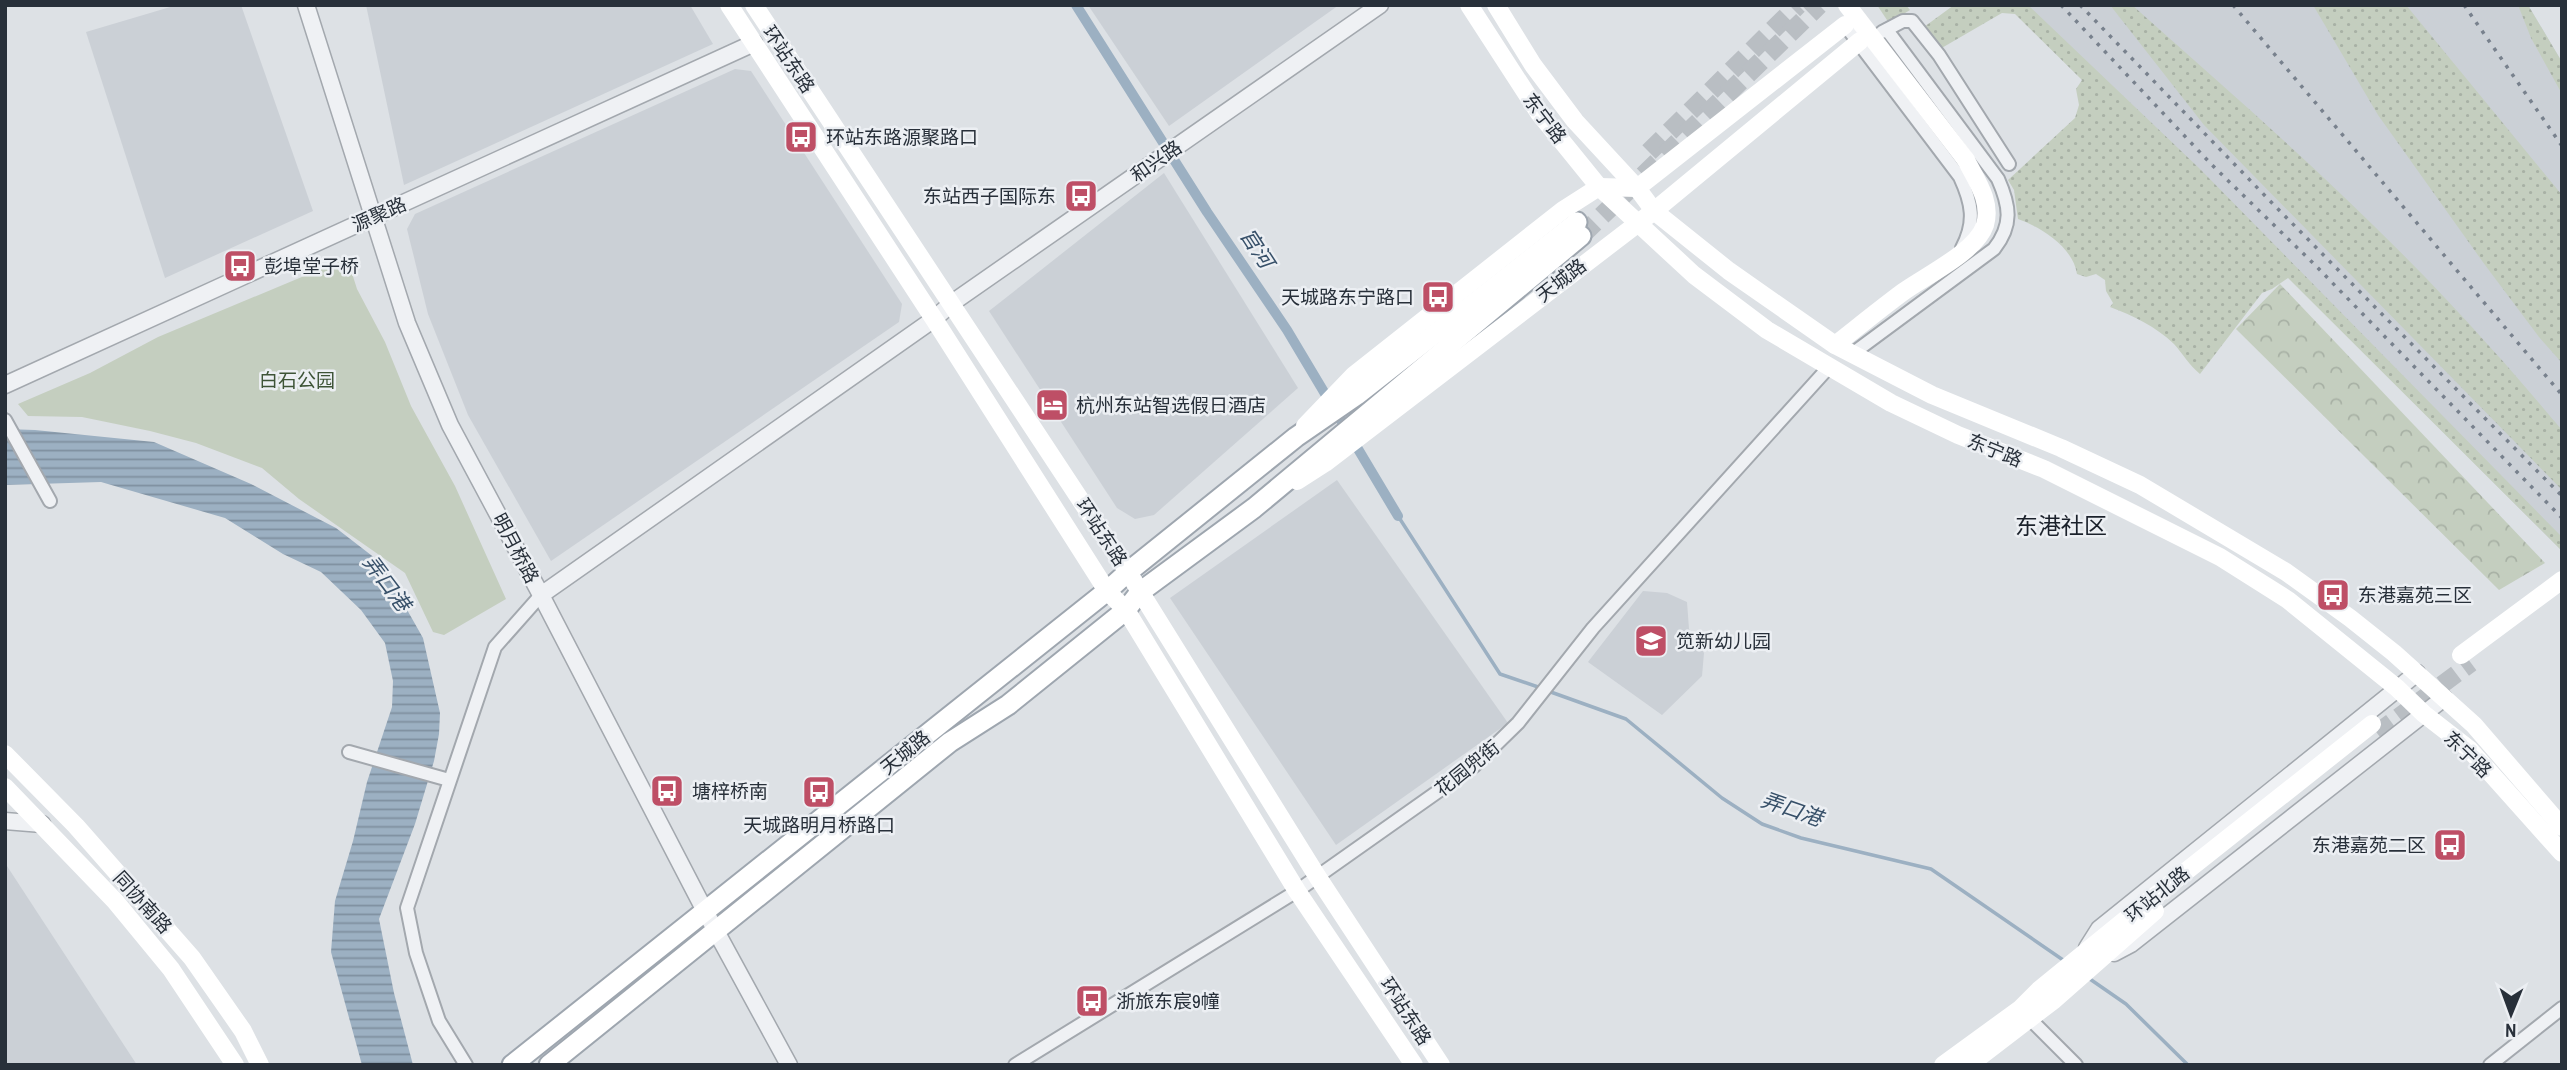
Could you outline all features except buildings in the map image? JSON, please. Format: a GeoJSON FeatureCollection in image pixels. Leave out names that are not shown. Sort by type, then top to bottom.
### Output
{"type":"FeatureCollection","features":[{"type":"Feature","properties":{"kind":"main road","name":"环站东路"},"geometry":{"type":"LineString","coordinates":[[729,5],[1107,591],[1126,610],[1297,891],[1414,1065]]}},
{"type":"Feature","properties":{"kind":"main road","name":"环站东路"},"geometry":{"type":"LineString","coordinates":[[754,5],[1128,572],[1317,876],[1441,1065]]}},
{"type":"Feature","properties":{"kind":"main road","name":"东宁路"},"geometry":{"type":"LineString","coordinates":[[1469,5],[1539,113],[1599,187],[1694,275],[1767,330],[1891,403],[1958,435],[2044,469],[2220,558],[2288,600],[2469,749],[2562,853]]}},
{"type":"Feature","properties":{"kind":"main road","name":"东宁路"},"geometry":{"type":"LineString","coordinates":[[1496,5],[1533,65],[1575,121],[1637,188],[1654,211],[1729,271],[1835,345],[1932,395],[2061,448],[2140,485],[2286,572],[2350,618],[2417,673],[2474,725],[2562,827]]}},
{"type":"Feature","properties":{"kind":"main road"},"geometry":{"type":"LineString","coordinates":[[1835,345],[1902,292],[1959,255],[1977,239],[1984,226],[1987,208],[1982,191],[1966,160],[1847,5]]}},
{"type":"Feature","properties":{"kind":"main road"},"geometry":{"type":"LineString","coordinates":[[1599,187],[1637,188],[1845,25]]}},
{"type":"Feature","properties":{"kind":"main road","name":"天城路"},"geometry":{"type":"LineString","coordinates":[[549,1065],[950,742],[1008,705],[1126,610],[1140,592],[1654,211],[1860,41]]}},
{"type":"Feature","properties":{"kind":"main road","name":"天城路"},"geometry":{"type":"LineString","coordinates":[[512,1065],[1107,591],[1296,436],[1316,423],[1349,391],[1563,210],[1599,187]]}},
{"type":"Feature","properties":{"kind":"main road","name":"天城路"},"geometry":{"type":"LineString","coordinates":[[1296,436],[1327,401],[1349,391],[1579,229],[1368,422]]}},
{"type":"Feature","properties":{"kind":"main road"},"geometry":{"type":"LineString","coordinates":[[2562,580],[2466,659],[2562,595]]}},
{"type":"Feature","properties":{"kind":"main road","name":"环站北路"},"geometry":{"type":"LineString","coordinates":[[1969,1065],[2091,957],[2375,728]]}},
{"type":"Feature","properties":{"kind":"main road","name":"同协南路"},"geometry":{"type":"LineString","coordinates":[[5,754],[76,826],[192,958],[243,1031],[260,1065]]}},
{"type":"Feature","properties":{"kind":"main road","name":"同协南路"},"geometry":{"type":"LineString","coordinates":[[5,787],[115,901],[171,969],[235,1065]]}},
{"type":"Feature","properties":{"kind":"main road","name":"环站北路"},"geometry":{"type":"LineString","coordinates":[[1943,1065],[2025,1014]]}},
{"type":"Feature","properties":{"kind":"street","name":"明月桥路"},"geometry":{"type":"LineString","coordinates":[[306,5],[407,323],[450,425],[705,911],[789,1065]]}},
{"type":"Feature","properties":{"kind":"street","name":"和兴路"},"geometry":{"type":"LineString","coordinates":[[541,595],[934,319],[952,303],[1380,5]]}},
{"type":"Feature","properties":{"kind":"street"},"geometry":{"type":"LineString","coordinates":[[1860,41],[1903,21],[1912,21],[1939,55],[2009,164]]}},
{"type":"Feature","properties":{"kind":"street"},"geometry":{"type":"LineString","coordinates":[[1845,25],[1860,41],[1961,177],[1969,196],[1972,230],[1959,255]]}},
{"type":"Feature","properties":{"kind":"street"},"geometry":{"type":"LineString","coordinates":[[1852,354],[1994,249],[2004,236],[2008,219],[2007,199],[1998,179],[1887,30]]}},
{"type":"Feature","properties":{"kind":"street","name":"源聚路"},"geometry":{"type":"LineString","coordinates":[[5,385],[754,43]]}},
{"type":"Feature","properties":{"kind":"street","name":"花园兜街"},"geometry":{"type":"LineString","coordinates":[[1014,1065],[1297,891],[1465,773],[1518,723],[1593,628],[1829,367]]}},
{"type":"Feature","properties":{"kind":"street"},"geometry":{"type":"LineString","coordinates":[[6,422],[48,497]]}},
{"type":"Feature","properties":{"kind":"street"},"geometry":{"type":"LineString","coordinates":[[466,1065],[439,1021],[416,953],[407,908],[495,647],[541,595]]}},
{"type":"Feature","properties":{"kind":"street"},"geometry":{"type":"LineString","coordinates":[[2091,957],[2099,929],[2417,673]]}},
{"type":"Feature","properties":{"kind":"street"},"geometry":{"type":"LineString","coordinates":[[2091,957],[2131,944],[2444,698]]}},
{"type":"Feature","properties":{"kind":"street"},"geometry":{"type":"LineString","coordinates":[[349,752],[449,779]]}},
{"type":"Feature","properties":{"kind":"street"},"geometry":{"type":"LineString","coordinates":[[5,821],[41,824]]}},
{"type":"Feature","properties":{"kind":"street"},"geometry":{"type":"LineString","coordinates":[[2490,1065],[2562,1008]]}},
{"type":"Feature","properties":{"kind":"street"},"geometry":{"type":"LineString","coordinates":[[2025,1014],[2076,1065]]}},
{"type":"Feature","properties":{"kind":"shaded area"},"geometry":{"type":"Polygon","coordinates":[[[177,5],[241,5],[313,211],[165,278],[86,32],[177,5]]]}},
{"type":"Feature","properties":{"kind":"shaded area"},"geometry":{"type":"Polygon","coordinates":[[[366,5],[690,5],[713,44],[404,185],[366,5]]]}},
{"type":"Feature","properties":{"kind":"shaded area"},"geometry":{"type":"Polygon","coordinates":[[[1088,5],[1339,5],[1169,126],[1088,5]]]}},
{"type":"Feature","properties":{"kind":"shaded area"},"geometry":{"type":"Polygon","coordinates":[[[2009,5],[2528,5],[2562,62],[2562,551],[2258,247],[2009,5]]]}},
{"type":"Feature","properties":{"kind":"shaded area"},"geometry":{"type":"Polygon","coordinates":[[[735,69],[751,71],[902,304],[899,322],[551,561],[468,415],[428,314],[407,229],[415,214],[735,69]]]}},
{"type":"Feature","properties":{"kind":"shaded area"},"geometry":{"type":"Polygon","coordinates":[[[1164,173],[1298,388],[1154,515],[1135,519],[1117,508],[989,311],[1164,173]]]}},
{"type":"Feature","properties":{"kind":"shaded area"},"geometry":{"type":"Polygon","coordinates":[[[1337,480],[1508,723],[1336,845],[1170,598],[1337,480]]]}},
{"type":"Feature","properties":{"kind":"shaded area","name":"笕新幼儿园"},"geometry":{"type":"Polygon","coordinates":[[[1643,591],[1667,593],[1687,602],[1689,629],[1704,653],[1702,676],[1662,715],[1588,662],[1643,591]]]}},
{"type":"Feature","properties":{"kind":"shaded area"},"geometry":{"type":"Polygon","coordinates":[[[5,863],[137,1065],[5,1065],[5,863]]]}},
{"type":"Feature","properties":{"kind":"green space"},"geometry":{"type":"Polygon","coordinates":[[[1877,5],[1906,5],[1910,10],[1889,23],[1877,5]]]}},
{"type":"Feature","properties":{"kind":"green space"},"geometry":{"type":"Polygon","coordinates":[[[1954,5],[2028,5],[2200,169],[2562,537],[2562,551],[2288,278],[2262,293],[2200,374],[2174,344],[2159,332],[2110,307],[2113,303],[2106,291],[2105,280],[2096,274],[2086,277],[2077,274],[2069,255],[2055,239],[2018,219],[2014,190],[2008,180],[2075,118],[2079,105],[2076,89],[2082,80],[2015,14],[2002,13],[1940,49],[1924,27],[1954,5]]]}},
{"type":"Feature","properties":{"kind":"green space"},"geometry":{"type":"Polygon","coordinates":[[[2110,5],[2132,5],[2316,170],[2405,256],[2447,301],[2562,430],[2562,490],[2204,125],[2110,5]]]}},
{"type":"Feature","properties":{"kind":"green space"},"geometry":{"type":"Polygon","coordinates":[[[2313,5],[2406,5],[2562,195],[2562,363],[2485,265],[2378,115],[2313,5]]]}},
{"type":"Feature","properties":{"kind":"green space"},"geometry":{"type":"Polygon","coordinates":[[[2518,5],[2528,5],[2562,62],[2562,94],[2531,38],[2518,5]]]}},
{"type":"Feature","properties":{"kind":"green space","name":"白石公园"},"geometry":{"type":"Polygon","coordinates":[[[340,261],[350,267],[357,289],[385,342],[411,406],[455,486],[506,599],[444,635],[433,632],[405,573],[299,499],[262,468],[196,443],[150,431],[82,417],[28,416],[18,404],[90,373],[158,337],[340,261]]]}},
{"type":"Feature","properties":{"kind":"green space"},"geometry":{"type":"Polygon","coordinates":[[[2280,284],[2545,563],[2499,590],[2236,329],[2280,284]]]}},
{"type":"Feature","properties":{"kind":"water"},"geometry":{"type":"Polygon","coordinates":[[[5,429],[154,442],[251,484],[336,528],[380,562],[423,638],[440,713],[434,761],[415,824],[379,919],[394,993],[413,1065],[362,1065],[331,952],[335,901],[367,782],[392,707],[393,681],[385,643],[361,610],[321,572],[283,554],[225,518],[101,482],[5,485],[5,429]]]}},
{"type":"Feature","properties":{"kind":"waterway","name":"官河"},"geometry":{"type":"LineString","coordinates":[[1076,5],[1207,212],[1287,330],[1398,516]]}},
{"type":"Feature","properties":{"kind":"waterway","name":"弄口港"},"geometry":{"type":"LineString","coordinates":[[1398,516],[1500,674],[1541,688]]}},
{"type":"Feature","properties":{"kind":"waterway","name":"弄口港"},"geometry":{"type":"LineString","coordinates":[[1548,691],[1626,719],[1722,798],[1762,824],[1801,838],[1931,869],[2066,962]]}},
{"type":"Feature","properties":{"kind":"waterway","name":"弄口港"},"geometry":{"type":"LineString","coordinates":[[2087,977],[2126,1004],[2188,1065]]}},
{"type":"Feature","properties":{"kind":"tunnel"},"geometry":{"type":"LineString","coordinates":[[1649,152],[1798,5]]}},
{"type":"Feature","properties":{"kind":"tunnel"},"geometry":{"type":"LineString","coordinates":[[1581,236],[1819,5]]}},
{"type":"Feature","properties":{"kind":"tunnel"},"geometry":{"type":"LineString","coordinates":[[2377,733],[2471,663]]}},
{"type":"Feature","properties":{"kind":"railway"},"geometry":{"type":"LineString","coordinates":[[2061,5],[2212,165],[2314,264],[2562,518]]}},
{"type":"Feature","properties":{"kind":"railway"},"geometry":{"type":"LineString","coordinates":[[2080,5],[2562,496]]}},
{"type":"Feature","properties":{"kind":"railway"},"geometry":{"type":"LineString","coordinates":[[2233,5],[2562,395]]}},
{"type":"Feature","properties":{"kind":"railway"},"geometry":{"type":"LineString","coordinates":[[2464,5],[2562,146]]}},
{"type":"Feature","properties":{"kind":"place","name":"环站东路源聚路口"},"geometry":{"type":"Point","coordinates":[801,137]}},
{"type":"Feature","properties":{"kind":"place","name":"东站西子国际东"},"geometry":{"type":"Point","coordinates":[1081,196]}},
{"type":"Feature","properties":{"kind":"place","name":"彭埠堂子桥"},"geometry":{"type":"Point","coordinates":[240,266]}},
{"type":"Feature","properties":{"kind":"place","name":"天城路东宁路口"},"geometry":{"type":"Point","coordinates":[1438,297]}},
{"type":"Feature","properties":{"kind":"place","name":"杭州东站智选假日酒店"},"geometry":{"type":"Point","coordinates":[1052,405]}},
{"type":"Feature","properties":{"kind":"place","name":"东港嘉苑三区"},"geometry":{"type":"Point","coordinates":[2333,595]}},
{"type":"Feature","properties":{"kind":"place","name":"笕新幼儿园"},"geometry":{"type":"Point","coordinates":[1651,641]}},
{"type":"Feature","properties":{"kind":"place","name":"塘梓桥南"},"geometry":{"type":"Point","coordinates":[667,791]}},
{"type":"Feature","properties":{"kind":"place","name":"天城路明月桥路口"},"geometry":{"type":"Point","coordinates":[819,792]}},
{"type":"Feature","properties":{"kind":"place","name":"东港嘉苑二区"},"geometry":{"type":"Point","coordinates":[2450,845]}},
{"type":"Feature","properties":{"kind":"place","name":"浙旅东宸9幢"},"geometry":{"type":"Point","coordinates":[1092,1001]}},
{"type":"Feature","properties":{"kind":"district","name":"东港社区"},"geometry":{"type":"Point","coordinates":[2061,525]}}]}
